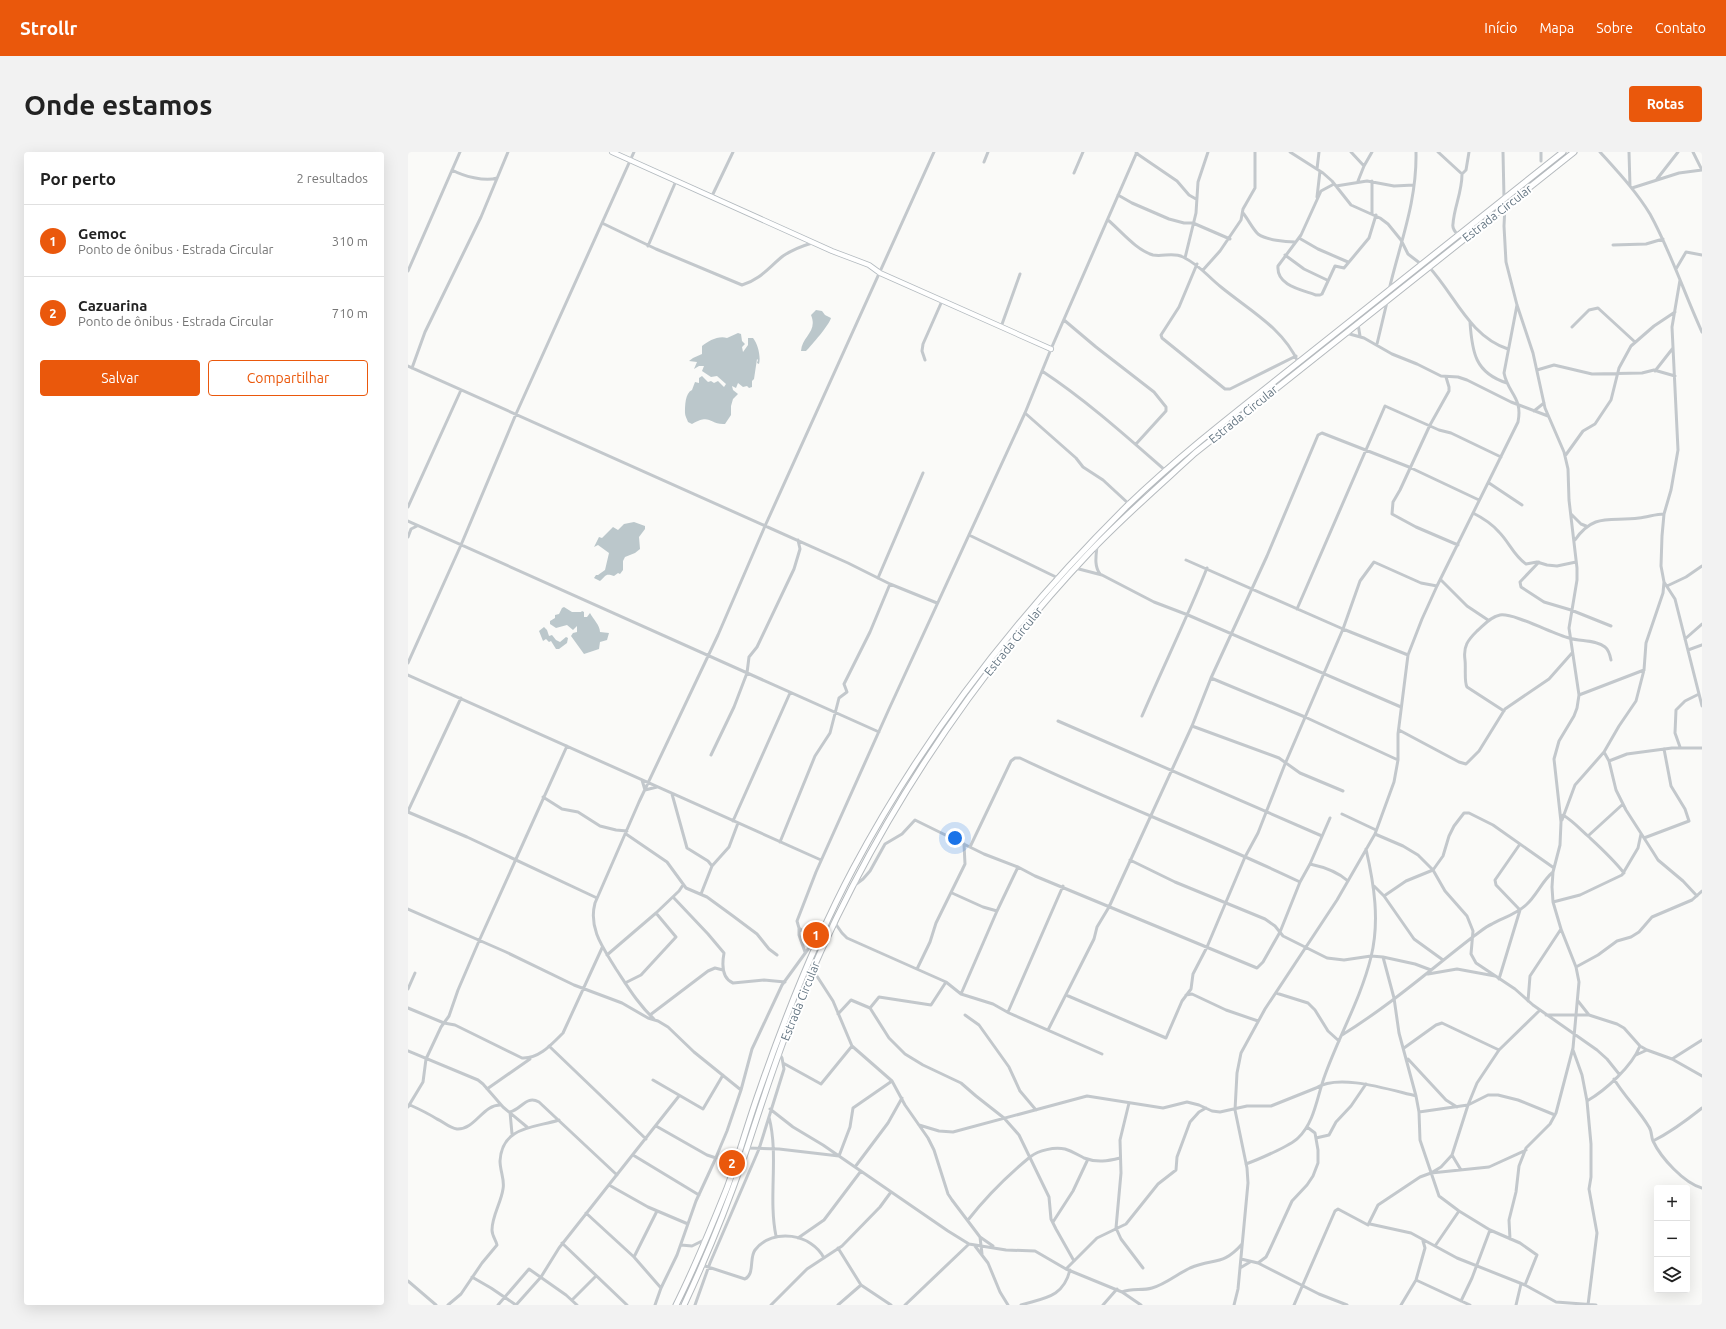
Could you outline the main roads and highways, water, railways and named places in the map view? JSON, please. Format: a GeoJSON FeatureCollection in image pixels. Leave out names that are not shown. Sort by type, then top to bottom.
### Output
{"type":"FeatureCollection","features":[{"type":"Feature","properties":{"kind":"main road","name":"Estrada Circular"},"geometry":{"type":"LineString","coordinates":[[676,1305],[706,1240],[728,1185],[771,1057],[816,942],[854,868],[884,816],[922,753],[960,698],[1004,641],[1058,578],[1129,504],[1191,448],[1563,152]]}},
{"type":"Feature","properties":{"kind":"main road","name":"Estrada Circular"},"geometry":{"type":"LineString","coordinates":[[684,1305],[727,1204],[779,1053],[834,921],[890,818],[928,756],[965,701],[1008,645],[1097,545],[1139,503],[1195,453],[1574,152]]}},
{"type":"Feature","properties":{"kind":"place","name":"Gemoc"},"geometry":{"type":"Point","coordinates":[816,935]}},
{"type":"Feature","properties":{"kind":"place","name":"Cazuarina"},"geometry":{"type":"Point","coordinates":[732,1163]}}]}
